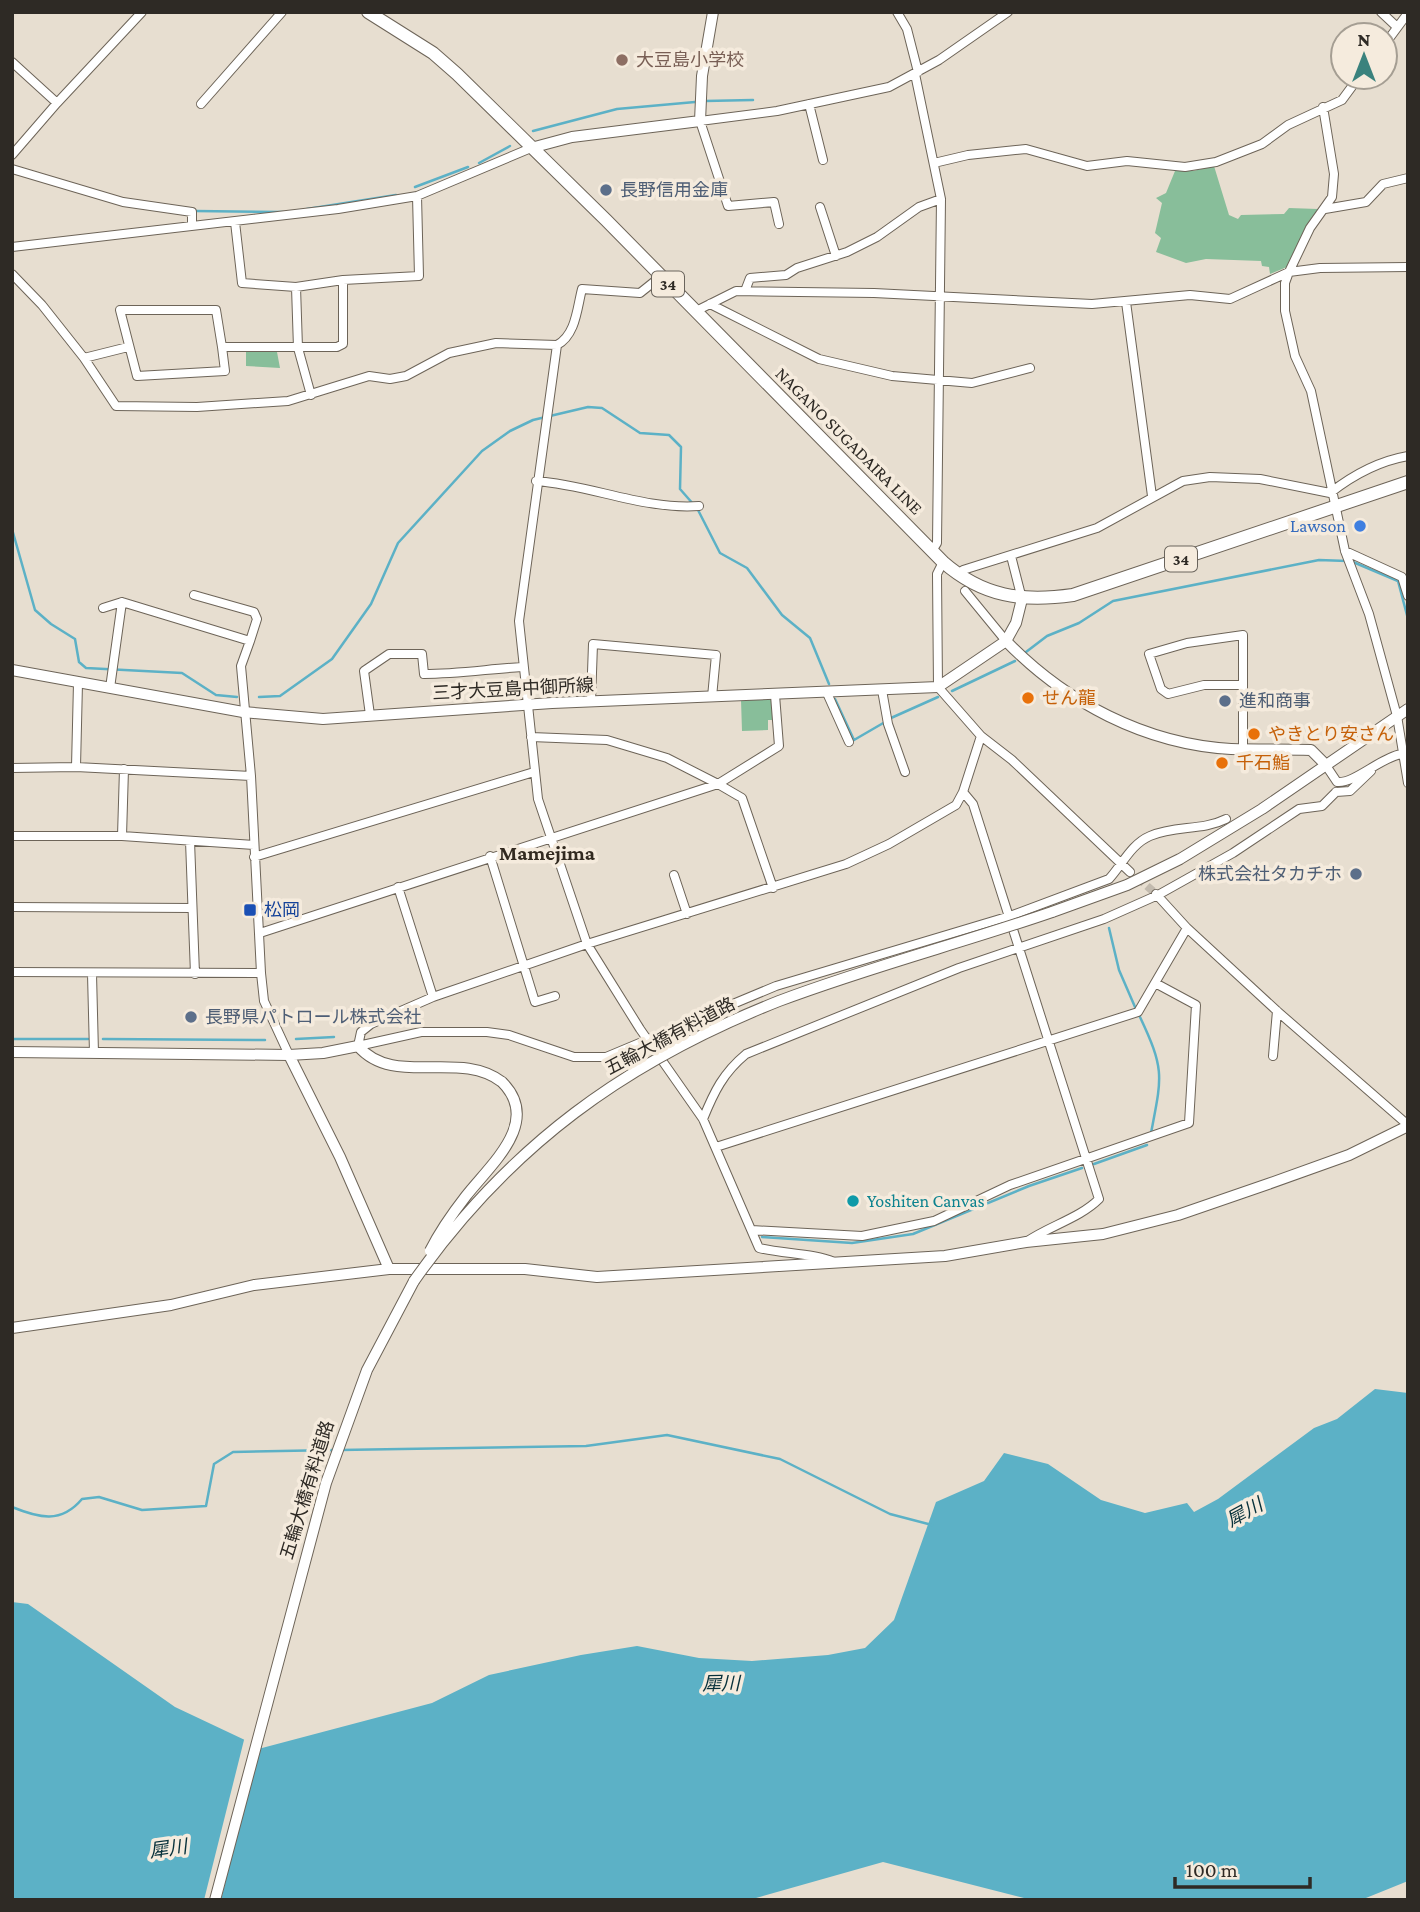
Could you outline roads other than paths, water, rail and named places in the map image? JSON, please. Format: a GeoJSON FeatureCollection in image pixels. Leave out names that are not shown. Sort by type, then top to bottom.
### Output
{"type":"FeatureCollection","features":[{"type":"Feature","properties":{"kind":"main road","name":"NAGANO SUGADAIRA LINE"},"geometry":{"type":"LineString","coordinates":[[368,12],[433,53],[696,312],[943,562],[983,589],[1022,599],[1073,595],[1408,482]]}},
{"type":"Feature","properties":{"kind":"main road"},"geometry":{"type":"LineString","coordinates":[[531,148],[572,137],[700,121],[702,76],[713,12]]}},
{"type":"Feature","properties":{"kind":"main road"},"geometry":{"type":"LineString","coordinates":[[938,687],[1006,641],[1016,623],[1022,599]]}},
{"type":"Feature","properties":{"kind":"main road"},"geometry":{"type":"LineString","coordinates":[[1006,641],[1073,696],[1147,733],[1194,744],[1243,749],[1311,750],[1325,764],[1408,709]]}},
{"type":"Feature","properties":{"kind":"main road","name":"三才大豆島中御所線"},"geometry":{"type":"LineString","coordinates":[[12,670],[243,712],[324,719],[591,701],[938,687]]}},
{"type":"Feature","properties":{"kind":"main road","name":"五輪大橋有料道路"},"geometry":{"type":"LineString","coordinates":[[215,1900],[326,1483],[367,1370],[414,1282],[457,1223],[507,1168],[568,1116],[631,1073],[701,1035],[778,1002],[1052,912],[1127,884],[1180,859],[1262,809],[1325,764]]}},
{"type":"Feature","properties":{"kind":"main road"},"geometry":{"type":"LineString","coordinates":[[12,1052],[289,1055],[323,1053],[358,1046],[377,1063],[470,1068],[502,1082],[516,1101],[518,1111],[514,1130],[506,1147],[446,1223],[414,1282]]}},
{"type":"Feature","properties":{"kind":"main road"},"geometry":{"type":"LineString","coordinates":[[289,1055],[340,1157],[388,1269]]}},
{"type":"Feature","properties":{"kind":"main road"},"geometry":{"type":"LineString","coordinates":[[12,1328],[171,1305],[254,1285],[388,1269],[525,1269],[597,1277],[944,1256],[1026,1242],[1103,1234],[1178,1215],[1349,1155],[1408,1126]]}},
{"type":"Feature","properties":{"kind":"street"},"geometry":{"type":"LineString","coordinates":[[12,155],[142,12]]}},
{"type":"Feature","properties":{"kind":"street"},"geometry":{"type":"LineString","coordinates":[[201,104],[282,12]]}},
{"type":"Feature","properties":{"kind":"street"},"geometry":{"type":"LineString","coordinates":[[897,12],[907,29],[941,199],[942,296],[938,381],[937,543],[932,551]]}},
{"type":"Feature","properties":{"kind":"street"},"geometry":{"type":"LineString","coordinates":[[779,224],[774,202],[728,206],[700,121],[809,104],[888,87],[916,73],[1008,12]]}},
{"type":"Feature","properties":{"kind":"street"},"geometry":{"type":"LineString","coordinates":[[12,62],[57,103]]}},
{"type":"Feature","properties":{"kind":"street"},"geometry":{"type":"LineString","coordinates":[[934,163],[968,155],[1026,149],[1087,166],[1127,161],[1185,167],[1216,162],[1262,144],[1323,107],[1342,100],[1349,91]]}},
{"type":"Feature","properties":{"kind":"street"},"geometry":{"type":"LineString","coordinates":[[809,104],[823,160]]}},
{"type":"Feature","properties":{"kind":"street"},"geometry":{"type":"LineString","coordinates":[[1323,107],[1334,174],[1332,197],[1310,228],[1289,272],[1285,311],[1294,356],[1311,391],[1330,493],[1345,554],[1368,614],[1405,735],[1401,754],[1408,783]]}},
{"type":"Feature","properties":{"kind":"street"},"geometry":{"type":"LineString","coordinates":[[12,247],[235,222],[417,196],[531,148]]}},
{"type":"Feature","properties":{"kind":"street"},"geometry":{"type":"LineString","coordinates":[[12,169],[123,202],[192,212],[192,225]]}},
{"type":"Feature","properties":{"kind":"street"},"geometry":{"type":"LineString","coordinates":[[1325,209],[1366,202],[1383,184],[1408,178]]}},
{"type":"Feature","properties":{"kind":"street"},"geometry":{"type":"LineString","coordinates":[[235,222],[242,283],[296,287],[343,279],[419,276],[417,196]]}},
{"type":"Feature","properties":{"kind":"street"},"geometry":{"type":"LineString","coordinates":[[744,291],[750,278],[786,275],[797,268],[836,256],[877,237],[919,207],[941,199]]}},
{"type":"Feature","properties":{"kind":"street"},"geometry":{"type":"LineString","coordinates":[[820,207],[836,256]]}},
{"type":"Feature","properties":{"kind":"street"},"geometry":{"type":"LineString","coordinates":[[696,312],[736,291],[1126,302],[1191,295],[1230,299],[1289,272],[1320,268],[1408,267]]}},
{"type":"Feature","properties":{"kind":"street"},"geometry":{"type":"LineString","coordinates":[[12,274],[49,313],[117,406],[197,407],[288,401],[369,376],[390,379],[406,376],[449,353],[496,343],[558,345],[566,340],[571,331],[582,289],[640,293],[660,277]]}},
{"type":"Feature","properties":{"kind":"street"},"geometry":{"type":"LineString","coordinates":[[222,347],[298,348],[343,344],[343,279]]}},
{"type":"Feature","properties":{"kind":"street"},"geometry":{"type":"LineString","coordinates":[[296,287],[298,348],[311,395]]}},
{"type":"Feature","properties":{"kind":"street"},"geometry":{"type":"LineString","coordinates":[[1126,302],[1152,496]]}},
{"type":"Feature","properties":{"kind":"street"},"geometry":{"type":"LineString","coordinates":[[710,304],[820,359],[892,376],[972,383],[1030,368]]}},
{"type":"Feature","properties":{"kind":"street"},"geometry":{"type":"LineString","coordinates":[[120,310],[216,310],[222,347],[225,372],[137,376],[120,310]]}},
{"type":"Feature","properties":{"kind":"street"},"geometry":{"type":"LineString","coordinates":[[558,345],[536,481],[519,621],[538,799],[587,944],[648,1040],[703,1119],[759,1248],[790,1256],[820,1256],[838,1264]]}},
{"type":"Feature","properties":{"kind":"street"},"geometry":{"type":"LineString","coordinates":[[84,358],[128,347]]}},
{"type":"Feature","properties":{"kind":"street"},"geometry":{"type":"LineString","coordinates":[[963,570],[1097,528],[1183,481],[1210,477],[1260,479],[1330,493],[1364,470],[1392,458],[1408,456]]}},
{"type":"Feature","properties":{"kind":"street"},"geometry":{"type":"LineString","coordinates":[[536,481],[561,482],[671,508],[695,506]]}},
{"type":"Feature","properties":{"kind":"street"},"geometry":{"type":"LineString","coordinates":[[1345,554],[1402,577],[1407,593]]}},
{"type":"Feature","properties":{"kind":"street"},"geometry":{"type":"LineString","coordinates":[[1012,556],[1022,599]]}},
{"type":"Feature","properties":{"kind":"street"},"geometry":{"type":"LineString","coordinates":[[943,562],[937,574],[938,687],[981,736],[1012,760],[1130,872]]}},
{"type":"Feature","properties":{"kind":"street"},"geometry":{"type":"LineString","coordinates":[[965,590],[1006,641]]}},
{"type":"Feature","properties":{"kind":"street"},"geometry":{"type":"LineString","coordinates":[[194,595],[254,612],[257,619],[241,666],[243,712],[251,776],[261,974],[264,1001],[289,1055]]}},
{"type":"Feature","properties":{"kind":"street"},"geometry":{"type":"LineString","coordinates":[[103,608],[122,602],[250,641]]}},
{"type":"Feature","properties":{"kind":"street"},"geometry":{"type":"LineString","coordinates":[[110,688],[122,602]]}},
{"type":"Feature","properties":{"kind":"street"},"geometry":{"type":"LineString","coordinates":[[1243,685],[1204,685],[1168,694],[1161,689],[1149,654],[1187,643],[1243,635],[1243,685],[1243,749]]}},
{"type":"Feature","properties":{"kind":"street"},"geometry":{"type":"LineString","coordinates":[[591,701],[593,644],[716,655],[712,697]]}},
{"type":"Feature","properties":{"kind":"street"},"geometry":{"type":"LineString","coordinates":[[370,715],[364,671],[389,654],[422,654],[424,674],[463,674],[475,670],[522,667]]}},
{"type":"Feature","properties":{"kind":"street"},"geometry":{"type":"LineString","coordinates":[[76,767],[78,683]]}},
{"type":"Feature","properties":{"kind":"street"},"geometry":{"type":"LineString","coordinates":[[882,690],[887,721],[905,772]]}},
{"type":"Feature","properties":{"kind":"street"},"geometry":{"type":"LineString","coordinates":[[827,692],[849,742]]}},
{"type":"Feature","properties":{"kind":"street"},"geometry":{"type":"LineString","coordinates":[[260,933],[718,784],[779,746],[775,695]]}},
{"type":"Feature","properties":{"kind":"street"},"geometry":{"type":"LineString","coordinates":[[981,736],[964,792],[956,805],[888,844],[846,864],[587,944],[433,997],[371,1024],[361,1031],[358,1046],[421,1032],[487,1032],[509,1035],[587,1059],[615,1054],[776,986],[1010,916],[1109,879],[1118,862],[1149,836],[1200,829],[1226,819]]}},
{"type":"Feature","properties":{"kind":"street"},"geometry":{"type":"LineString","coordinates":[[531,737],[607,740],[667,758],[743,797],[774,888]]}},
{"type":"Feature","properties":{"kind":"street"},"geometry":{"type":"LineString","coordinates":[[1325,764],[1335,779],[1342,783],[1379,761],[1401,754]]}},
{"type":"Feature","properties":{"kind":"street"},"geometry":{"type":"LineString","coordinates":[[703,1119],[721,1079],[746,1054],[959,968],[1104,919],[1233,853],[1299,809],[1322,806],[1336,792],[1350,791],[1379,761]]}},
{"type":"Feature","properties":{"kind":"street"},"geometry":{"type":"LineString","coordinates":[[1325,764],[1336,792]]}},
{"type":"Feature","properties":{"kind":"street"},"geometry":{"type":"LineString","coordinates":[[12,768],[76,767],[251,776]]}},
{"type":"Feature","properties":{"kind":"street"},"geometry":{"type":"LineString","coordinates":[[122,836],[124,769]]}},
{"type":"Feature","properties":{"kind":"street"},"geometry":{"type":"LineString","coordinates":[[254,857],[534,772]]}},
{"type":"Feature","properties":{"kind":"street"},"geometry":{"type":"LineString","coordinates":[[964,792],[973,804],[1021,948],[1099,1199],[1091,1207],[1054,1224],[1026,1242]]}},
{"type":"Feature","properties":{"kind":"street"},"geometry":{"type":"LineString","coordinates":[[12,836],[122,836],[254,845]]}},
{"type":"Feature","properties":{"kind":"street"},"geometry":{"type":"LineString","coordinates":[[190,841],[195,974]]}},
{"type":"Feature","properties":{"kind":"street"},"geometry":{"type":"LineString","coordinates":[[490,856],[535,1002],[555,996]]}},
{"type":"Feature","properties":{"kind":"street"},"geometry":{"type":"LineString","coordinates":[[674,875],[687,914]]}},
{"type":"Feature","properties":{"kind":"street"},"geometry":{"type":"LineString","coordinates":[[398,887],[433,997]]}},
{"type":"Feature","properties":{"kind":"street"},"geometry":{"type":"LineString","coordinates":[[1156,894],[1187,928],[1277,1012],[1408,1126]]}},
{"type":"Feature","properties":{"kind":"street"},"geometry":{"type":"LineString","coordinates":[[12,907],[192,908]]}},
{"type":"Feature","properties":{"kind":"street"},"geometry":{"type":"LineString","coordinates":[[716,1147],[1138,1013],[1187,928]]}},
{"type":"Feature","properties":{"kind":"street"},"geometry":{"type":"LineString","coordinates":[[12,972],[261,974]]}},
{"type":"Feature","properties":{"kind":"street"},"geometry":{"type":"LineString","coordinates":[[92,974],[94,1053]]}},
{"type":"Feature","properties":{"kind":"street"},"geometry":{"type":"LineString","coordinates":[[752,1230],[847,1236],[934,1221],[1010,1185],[1189,1124],[1196,1005],[1157,984]]}},
{"type":"Feature","properties":{"kind":"street"},"geometry":{"type":"LineString","coordinates":[[1273,1056],[1277,1012]]}},
{"type":"Feature","properties":{"kind":"water","name":"犀川"},"geometry":{"type":"Polygon","coordinates":[[[1375,1389],[1408,1393],[1408,1881],[1361,1900],[1032,1900],[883,1862],[749,1900],[12,1900],[12,1602],[28,1604],[175,1707],[262,1748],[432,1703],[489,1675],[581,1655],[637,1646],[699,1658],[752,1661],[828,1655],[865,1648],[894,1620],[936,1502],[984,1481],[1004,1453],[1048,1464],[1101,1500],[1145,1513],[1187,1503],[1194,1512],[1218,1499],[1314,1428],[1337,1419],[1375,1389]]]}},
{"type":"Feature","properties":{"kind":"waterway"},"geometry":{"type":"LineString","coordinates":[[705,101],[753,100]]}},
{"type":"Feature","properties":{"kind":"waterway"},"geometry":{"type":"LineString","coordinates":[[533,131],[617,109],[695,102]]}},
{"type":"Feature","properties":{"kind":"waterway"},"geometry":{"type":"LineString","coordinates":[[479,163],[510,146]]}},
{"type":"Feature","properties":{"kind":"waterway"},"geometry":{"type":"LineString","coordinates":[[415,187],[468,167]]}},
{"type":"Feature","properties":{"kind":"waterway"},"geometry":{"type":"LineString","coordinates":[[307,209],[396,195]]}},
{"type":"Feature","properties":{"kind":"waterway"},"geometry":{"type":"LineString","coordinates":[[195,211],[283,212]]}},
{"type":"Feature","properties":{"kind":"waterway"},"geometry":{"type":"LineString","coordinates":[[259,697],[280,696],[332,659],[371,604],[398,543],[482,451],[510,431],[533,420],[588,407],[602,408],[640,433],[669,435],[681,447],[680,489],[694,505]]}},
{"type":"Feature","properties":{"kind":"waterway"},"geometry":{"type":"LineString","coordinates":[[698,510],[720,553],[747,568],[782,615],[810,638],[829,684]]}},
{"type":"Feature","properties":{"kind":"waterway"},"geometry":{"type":"LineString","coordinates":[[12,529],[35,610],[75,639],[79,662],[86,668],[182,673],[216,695],[237,697]]}},
{"type":"Feature","properties":{"kind":"waterway"},"geometry":{"type":"LineString","coordinates":[[1026,652],[1047,636],[1079,623],[1113,601],[1319,560],[1347,561]]}},
{"type":"Feature","properties":{"kind":"waterway"},"geometry":{"type":"LineString","coordinates":[[1353,562],[1398,581],[1408,619]]}},
{"type":"Feature","properties":{"kind":"waterway"},"geometry":{"type":"LineString","coordinates":[[952,691],[1015,661]]}},
{"type":"Feature","properties":{"kind":"waterway"},"geometry":{"type":"LineString","coordinates":[[891,718],[938,697]]}},
{"type":"Feature","properties":{"kind":"waterway"},"geometry":{"type":"LineString","coordinates":[[835,699],[854,740],[885,722]]}},
{"type":"Feature","properties":{"kind":"waterway"},"geometry":{"type":"LineString","coordinates":[[1109,928],[1119,970],[1135,1007]]}},
{"type":"Feature","properties":{"kind":"waterway"},"geometry":{"type":"LineString","coordinates":[[1140,1017],[1154,1049],[1159,1074],[1151,1133]]}},
{"type":"Feature","properties":{"kind":"waterway"},"geometry":{"type":"LineString","coordinates":[[296,1039],[334,1037]]}},
{"type":"Feature","properties":{"kind":"waterway"},"geometry":{"type":"LineString","coordinates":[[12,1039],[88,1039]]}},
{"type":"Feature","properties":{"kind":"waterway"},"geometry":{"type":"LineString","coordinates":[[103,1039],[265,1040]]}},
{"type":"Feature","properties":{"kind":"waterway"},"geometry":{"type":"LineString","coordinates":[[1094,1164],[1147,1145]]}},
{"type":"Feature","properties":{"kind":"waterway"},"geometry":{"type":"LineString","coordinates":[[762,1237],[852,1243],[913,1234],[1029,1186],[1082,1168]]}},
{"type":"Feature","properties":{"kind":"waterway"},"geometry":{"type":"LineString","coordinates":[[340,1450],[586,1446],[667,1435],[780,1459],[890,1514],[932,1525]]}},
{"type":"Feature","properties":{"kind":"waterway"},"geometry":{"type":"LineString","coordinates":[[12,1507],[40,1516],[58,1515],[74,1507],[82,1499],[99,1497],[142,1510],[206,1506],[214,1464],[233,1452],[334,1450]]}},
{"type":"Feature","properties":{"kind":"tunnel"},"geometry":{"type":"LineString","coordinates":[[1138,878],[1154,892]]}},
{"type":"Feature","properties":{"kind":"place","name":"大豆島小学校"},"geometry":{"type":"Point","coordinates":[622,60]}},
{"type":"Feature","properties":{"kind":"place","name":"長野信用金庫"},"geometry":{"type":"Point","coordinates":[606,190]}},
{"type":"Feature","properties":{"kind":"place","name":"Lawson"},"geometry":{"type":"Point","coordinates":[1360,526]}},
{"type":"Feature","properties":{"kind":"place","name":"せん龍"},"geometry":{"type":"Point","coordinates":[1028,698]}},
{"type":"Feature","properties":{"kind":"place","name":"進和商事"},"geometry":{"type":"Point","coordinates":[1225,701]}},
{"type":"Feature","properties":{"kind":"place","name":"やきとり安さん"},"geometry":{"type":"Point","coordinates":[1254,734]}},
{"type":"Feature","properties":{"kind":"place","name":"千石鮨"},"geometry":{"type":"Point","coordinates":[1222,763]}},
{"type":"Feature","properties":{"kind":"place","name":"株式会社タカチホ"},"geometry":{"type":"Point","coordinates":[1356,874]}},
{"type":"Feature","properties":{"kind":"place","name":"松岡"},"geometry":{"type":"Point","coordinates":[250,910]}},
{"type":"Feature","properties":{"kind":"place","name":"長野県パトロール株式会社"},"geometry":{"type":"Point","coordinates":[191,1017]}},
{"type":"Feature","properties":{"kind":"place","name":"Yoshiten Canvas"},"geometry":{"type":"Point","coordinates":[853,1201]}},
{"type":"Feature","properties":{"kind":"district","name":"Mamejima"},"geometry":{"type":"Point","coordinates":[547,853]}}]}
